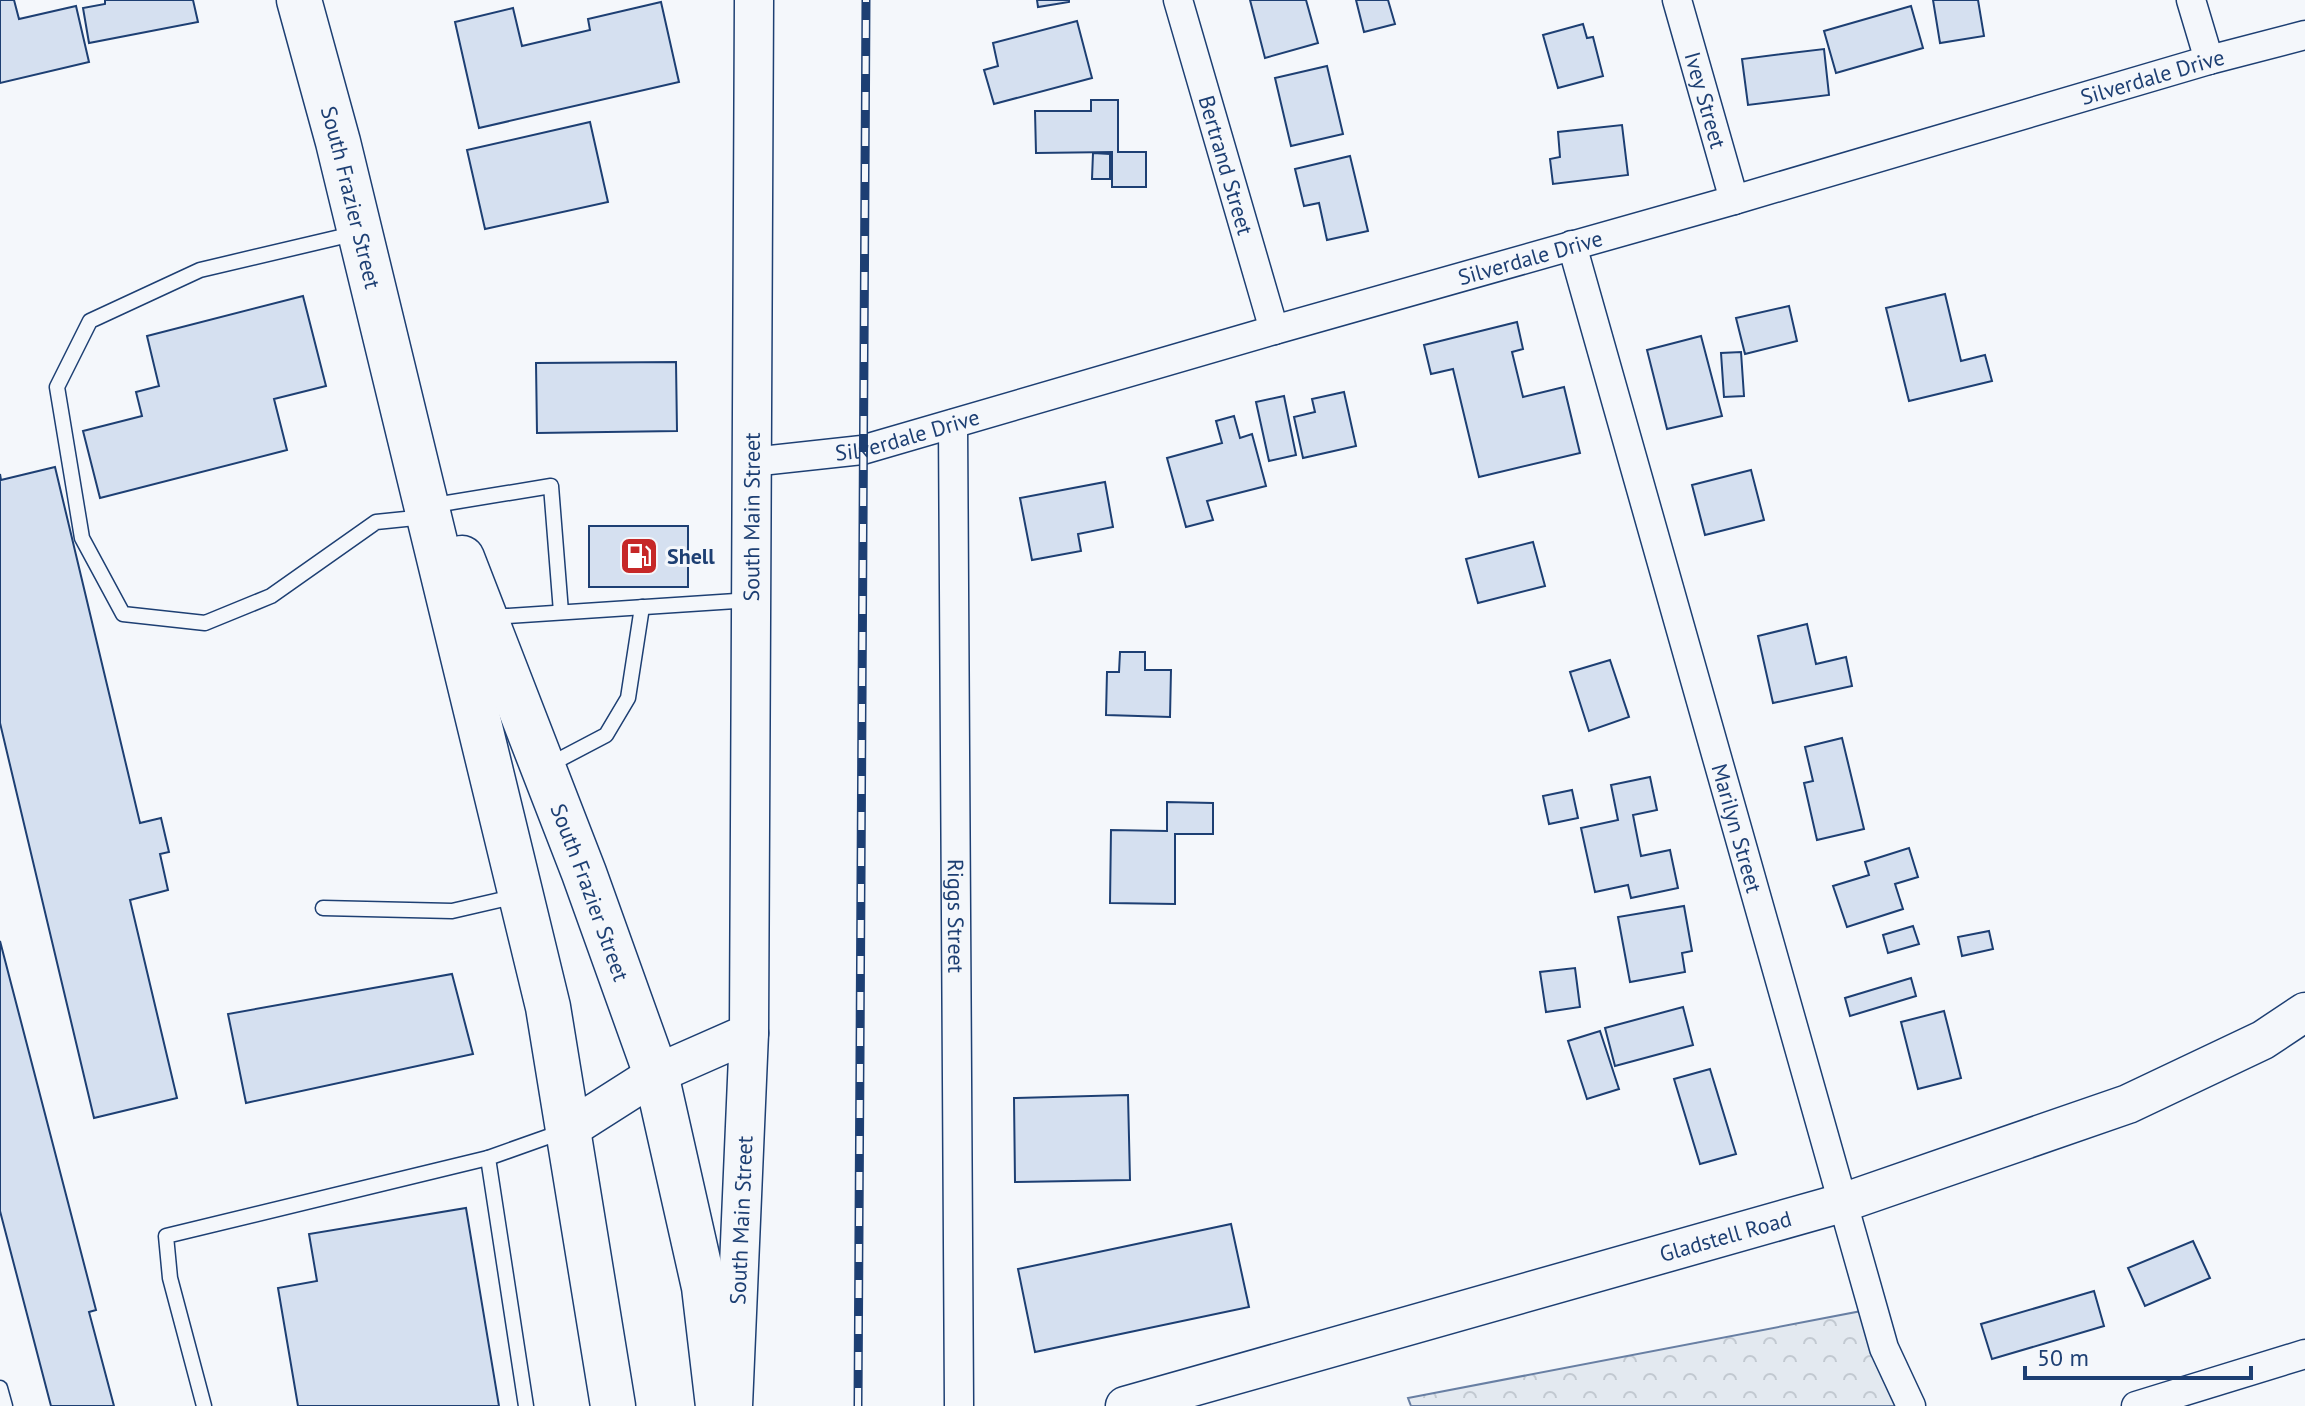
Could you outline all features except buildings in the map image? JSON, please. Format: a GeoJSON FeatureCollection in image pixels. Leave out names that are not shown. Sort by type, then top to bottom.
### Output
{"type":"FeatureCollection","features":[{"type":"Feature","properties":{"kind":"main road","name":"South Frazier Street"},"geometry":{"type":"LineString","coordinates":[[299,0],[338,142],[400,396],[439,512],[485,617],[584,873],[656,1074],[704,1287],[718,1406]]}},
{"type":"Feature","properties":{"kind":"main road","name":"South Frazier Street"},"geometry":{"type":"LineString","coordinates":[[439,512],[548,1007],[613,1406]]}},
{"type":"Feature","properties":{"kind":"street","name":"South Main Street"},"geometry":{"type":"LineString","coordinates":[[733,1406],[749,1033],[754,0]]}},
{"type":"Feature","properties":{"kind":"street","name":"Bertrand Street"},"geometry":{"type":"LineString","coordinates":[[1178,0],[1274,330]]}},
{"type":"Feature","properties":{"kind":"street","name":"Ivey Street"},"geometry":{"type":"LineString","coordinates":[[1677,0],[1734,200]]}},
{"type":"Feature","properties":{"kind":"street"},"geometry":{"type":"LineString","coordinates":[[2191,0],[2209,60]]}},
{"type":"Feature","properties":{"kind":"street","name":"Silverdale Drive"},"geometry":{"type":"LineString","coordinates":[[752,462],[862,450],[2209,60],[2305,35]]}},
{"type":"Feature","properties":{"kind":"street","name":"Marilyn Street"},"geometry":{"type":"LineString","coordinates":[[1572,245],[1884,1348],[1911,1406]]}},
{"type":"Feature","properties":{"kind":"street","name":"Riggs Street"},"geometry":{"type":"LineString","coordinates":[[953,424],[959,1406]]}},
{"type":"Feature","properties":{"kind":"street","name":"Gladstell Road"},"geometry":{"type":"LineString","coordinates":[[1125,1406],[1842,1203],[2128,1104],[2263,1040],[2305,1012]]}},
{"type":"Feature","properties":{"kind":"street"},"geometry":{"type":"LineString","coordinates":[[568,1130],[656,1074],[749,1033]]}},
{"type":"Feature","properties":{"kind":"street"},"geometry":{"type":"LineString","coordinates":[[2136,1406],[2305,1354]]}},
{"type":"Feature","properties":{"kind":"lane"},"geometry":{"type":"LineString","coordinates":[[360,232],[200,270],[90,321],[57,387],[82,538],[123,614],[205,623],[271,596],[376,522],[439,512],[551,486],[561,612]]}},
{"type":"Feature","properties":{"kind":"lane"},"geometry":{"type":"LineString","coordinates":[[485,617],[751,600]]}},
{"type":"Feature","properties":{"kind":"lane"},"geometry":{"type":"LineString","coordinates":[[543,768],[606,735],[628,698],[642,607]]}},
{"type":"Feature","properties":{"kind":"lane"},"geometry":{"type":"LineString","coordinates":[[323,908],[452,911],[521,895]]}},
{"type":"Feature","properties":{"kind":"lane"},"geometry":{"type":"LineString","coordinates":[[204,1406],[170,1278],[166,1236],[488,1158],[568,1130]]}},
{"type":"Feature","properties":{"kind":"lane"},"geometry":{"type":"LineString","coordinates":[[488,1158],[526,1406]]}},
{"type":"Feature","properties":{"kind":"lane"},"geometry":{"type":"LineString","coordinates":[[0,1388],[5,1406]]}},
{"type":"Feature","properties":{"kind":"green space"},"geometry":{"type":"Polygon","coordinates":[[[1872,1309],[1913,1406],[1411,1406],[1408,1398],[1872,1309]]]}},
{"type":"Feature","properties":{"kind":"railway"},"geometry":{"type":"LineString","coordinates":[[858,1406],[866,0]]}},
{"type":"Feature","properties":{"kind":"place","name":"Shell"},"geometry":{"type":"Point","coordinates":[639,556]}}]}
